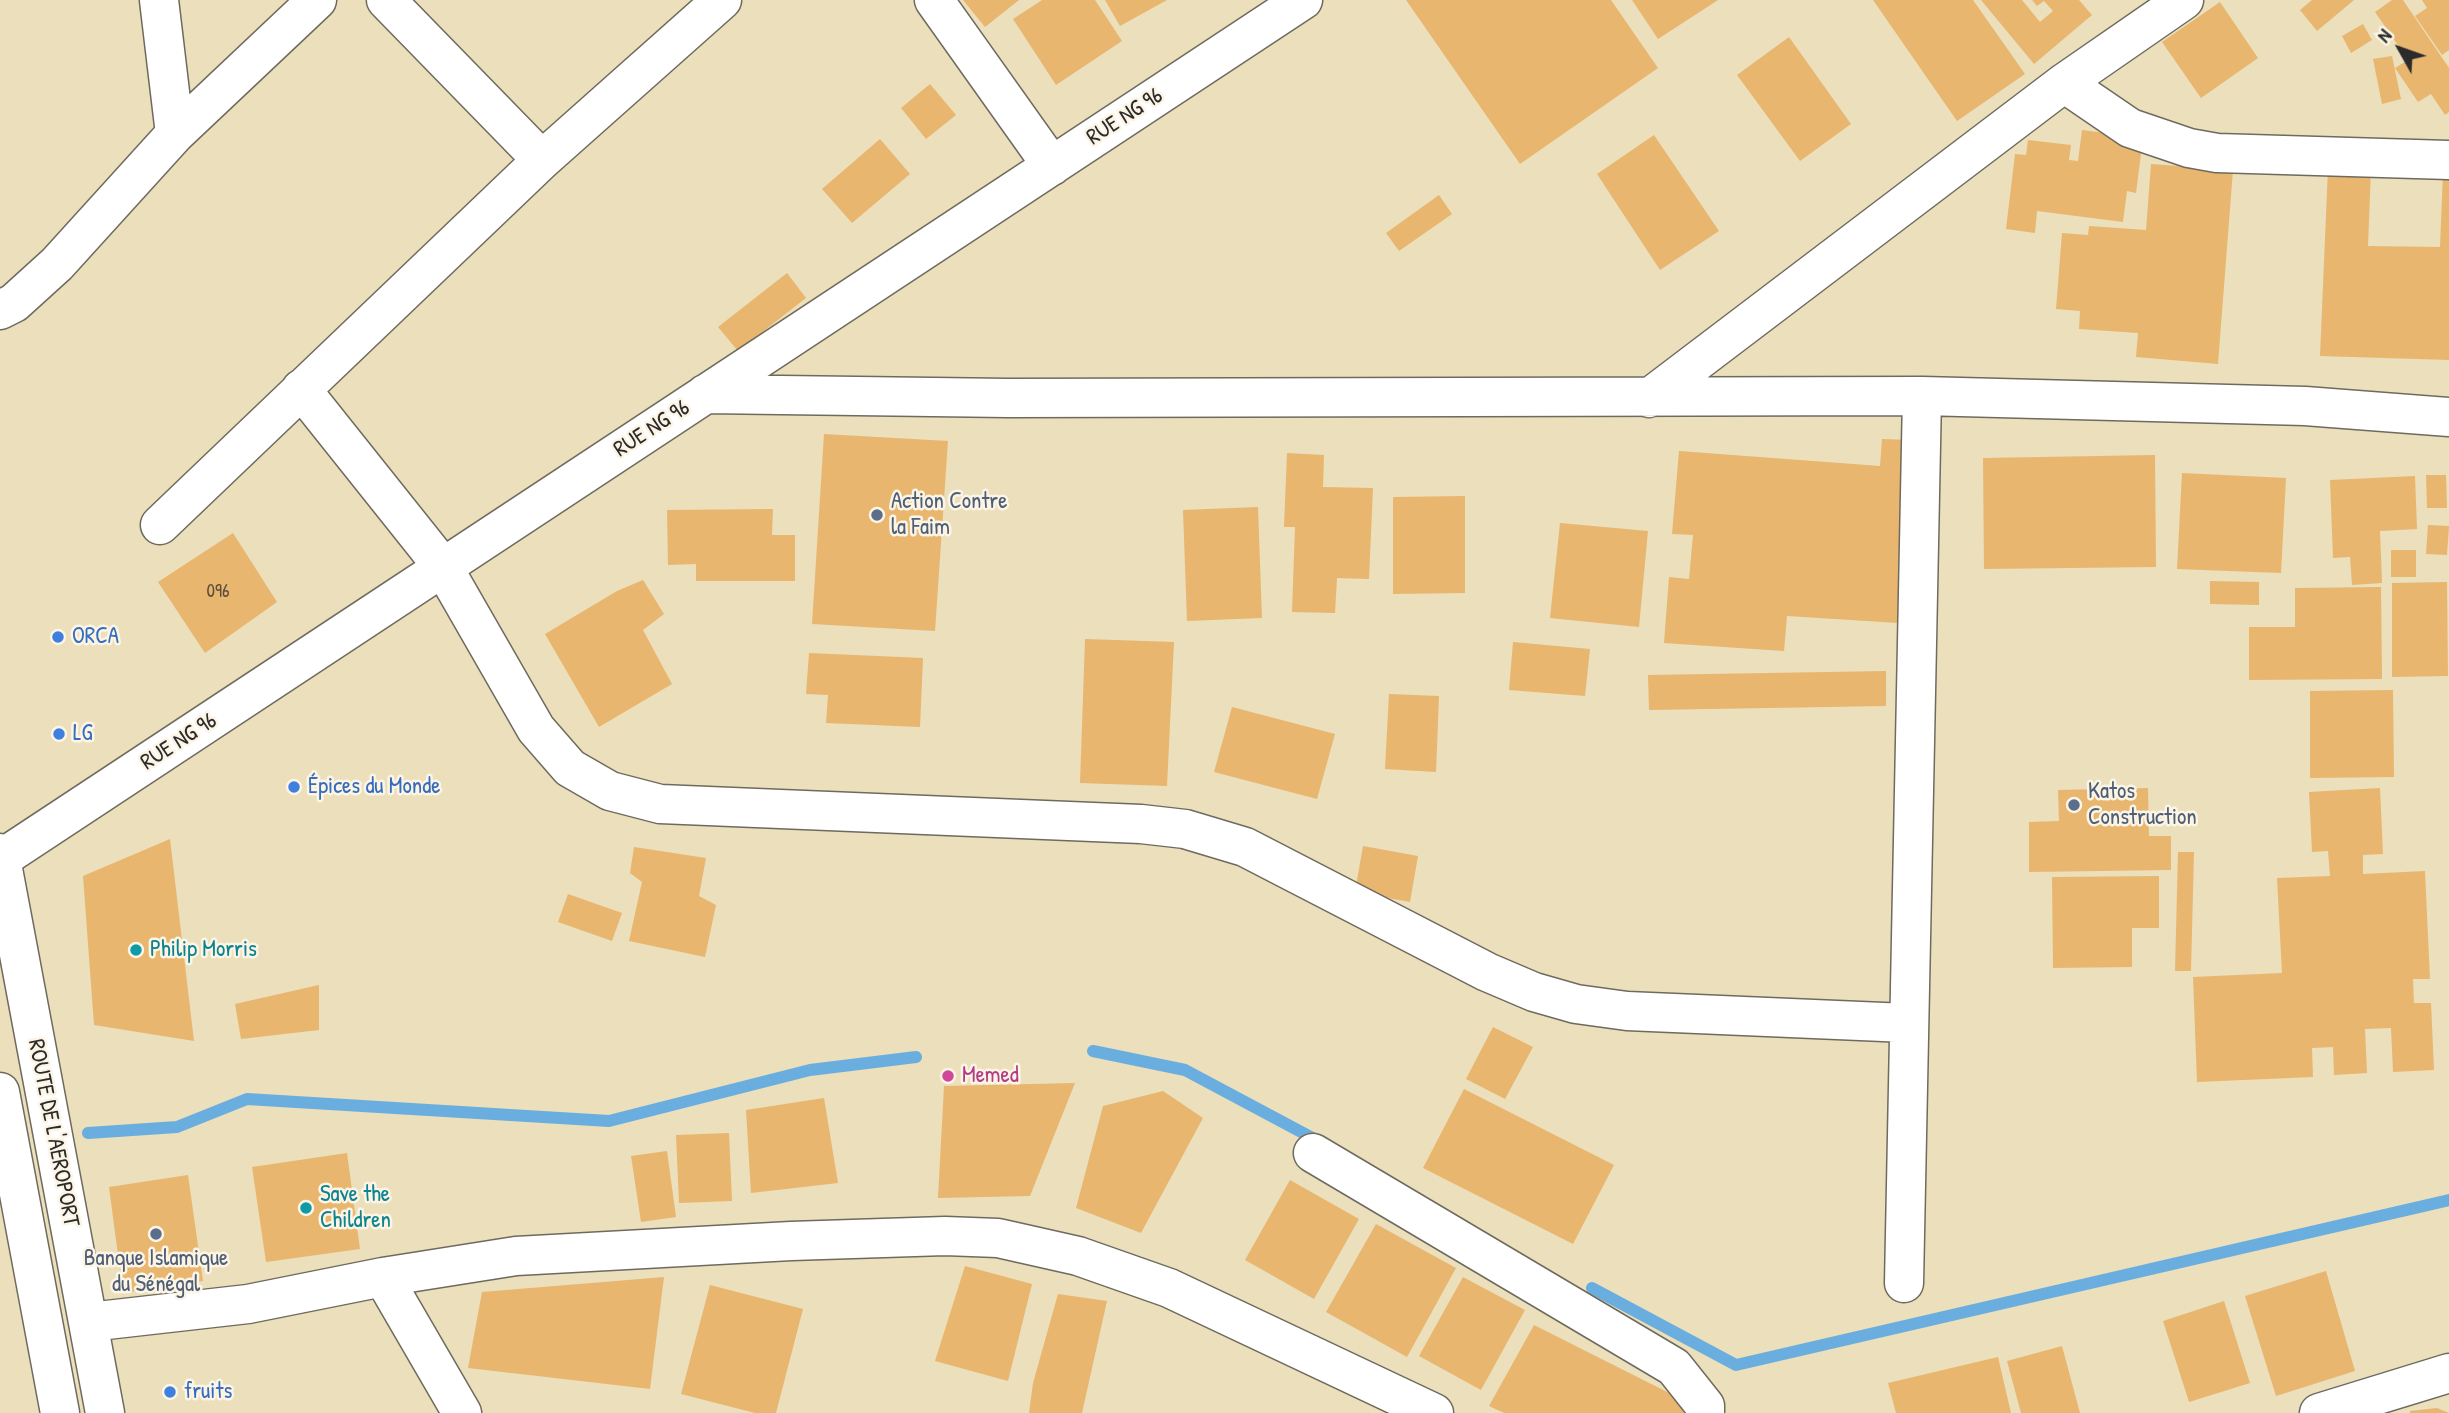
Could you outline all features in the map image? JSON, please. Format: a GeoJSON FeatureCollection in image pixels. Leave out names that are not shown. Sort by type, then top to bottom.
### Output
{"type":"FeatureCollection","features":[{"type":"Feature","properties":{"kind":"main road"},"geometry":{"type":"LineString","coordinates":[[159,0],[175,134]]}},
{"type":"Feature","properties":{"kind":"main road"},"geometry":{"type":"LineString","coordinates":[[0,310],[14,303],[57,264],[175,134],[317,0]]}},
{"type":"Feature","properties":{"kind":"main road"},"geometry":{"type":"LineString","coordinates":[[386,0],[542,160]]}},
{"type":"Feature","properties":{"kind":"main road"},"geometry":{"type":"LineString","coordinates":[[160,524],[542,160],[722,0]]}},
{"type":"Feature","properties":{"kind":"main road"},"geometry":{"type":"LineString","coordinates":[[934,0],[1052,166]]}},
{"type":"Feature","properties":{"kind":"main road"},"geometry":{"type":"LineString","coordinates":[[1649,398],[2064,83],[2184,0]]}},
{"type":"Feature","properties":{"kind":"main road","name":"RUE NG 96"},"geometry":{"type":"LineString","coordinates":[[1,859],[1052,166],[1280,6]]}},
{"type":"Feature","properties":{"kind":"main road"},"geometry":{"type":"LineString","coordinates":[[2064,83],[2130,128],[2189,148],[2217,153],[2449,160]]}},
{"type":"Feature","properties":{"kind":"main road"},"geometry":{"type":"LineString","coordinates":[[301,389],[443,567],[536,729],[570,768],[610,790],[660,804],[1128,823],[1185,829],[1245,847],[1487,972],[1534,992],[1576,1004],[1627,1011],[1907,1023]]}},
{"type":"Feature","properties":{"kind":"main road"},"geometry":{"type":"LineString","coordinates":[[705,394],[1649,398],[1922,396],[2305,407],[2449,417]]}},
{"type":"Feature","properties":{"kind":"main road"},"geometry":{"type":"LineString","coordinates":[[1904,1283],[1907,1023],[1922,396]]}},
{"type":"Feature","properties":{"kind":"main road","name":"ROUTE DE L'AEROPORT"},"geometry":{"type":"LineString","coordinates":[[0,853],[105,1413]]}},
{"type":"Feature","properties":{"kind":"main road","name":"ROUTE DE L'AEROPORT"},"geometry":{"type":"LineString","coordinates":[[0,1092],[60,1413]]}},
{"type":"Feature","properties":{"kind":"main road"},"geometry":{"type":"LineString","coordinates":[[1313,1153],[1674,1367],[1705,1406],[1706,1413]]}},
{"type":"Feature","properties":{"kind":"main road"},"geometry":{"type":"LineString","coordinates":[[89,1322],[248,1304],[383,1277],[516,1256],[709,1244],[945,1236],[999,1238],[1078,1256],[1169,1288],[1434,1413]]}},
{"type":"Feature","properties":{"kind":"main road"},"geometry":{"type":"LineString","coordinates":[[383,1277],[462,1413]]}},
{"type":"Feature","properties":{"kind":"main road"},"geometry":{"type":"LineString","coordinates":[[2319,1413],[2449,1373]]}},
{"type":"Feature","properties":{"kind":"building"},"geometry":{"type":"Polygon","coordinates":[[[963,0],[1019,0],[985,27],[963,0]]]}},
{"type":"Feature","properties":{"kind":"building"},"geometry":{"type":"Polygon","coordinates":[[[1042,0],[1095,0],[1122,41],[1056,85],[1013,19],[1042,0]]]}},
{"type":"Feature","properties":{"kind":"building"},"geometry":{"type":"Polygon","coordinates":[[[1105,0],[1167,0],[1120,26],[1105,0]]]}},
{"type":"Feature","properties":{"kind":"building"},"geometry":{"type":"Polygon","coordinates":[[[1406,0],[1611,0],[1658,68],[1520,164],[1406,0]]]}},
{"type":"Feature","properties":{"kind":"building"},"geometry":{"type":"Polygon","coordinates":[[[1632,0],[1718,0],[1658,39],[1632,0]]]}},
{"type":"Feature","properties":{"kind":"building"},"geometry":{"type":"Polygon","coordinates":[[[1873,0],[1973,0],[2025,74],[1957,121],[1873,0]]]}},
{"type":"Feature","properties":{"kind":"building"},"geometry":{"type":"Polygon","coordinates":[[[1981,0],[2022,0],[2040,22],[2053,11],[2044,1],[2037,6],[2032,0],[2079,0],[2092,15],[2034,64],[1981,0]]]}},
{"type":"Feature","properties":{"kind":"building"},"geometry":{"type":"Polygon","coordinates":[[[2312,0],[2354,0],[2317,31],[2300,10],[2312,0]]]}},
{"type":"Feature","properties":{"kind":"building"},"geometry":{"type":"Polygon","coordinates":[[[2392,0],[2403,0],[2449,68],[2449,112],[2445,115],[2431,94],[2418,102],[2395,68],[2408,60],[2375,12],[2392,0]]]}},
{"type":"Feature","properties":{"kind":"building"},"geometry":{"type":"Polygon","coordinates":[[[2422,0],[2449,0],[2449,50],[2442,55],[2415,16],[2427,8],[2422,0]]]}},
{"type":"Feature","properties":{"kind":"building"},"geometry":{"type":"Polygon","coordinates":[[[2220,2],[2258,58],[2201,98],[2162,42],[2220,2]]]}},
{"type":"Feature","properties":{"kind":"building"},"geometry":{"type":"Polygon","coordinates":[[[2363,24],[2372,40],[2351,53],[2342,36],[2363,24]]]}},
{"type":"Feature","properties":{"kind":"building"},"geometry":{"type":"Polygon","coordinates":[[[1789,37],[1851,124],[1800,161],[1737,75],[1789,37]]]}},
{"type":"Feature","properties":{"kind":"building"},"geometry":{"type":"Polygon","coordinates":[[[2392,56],[2401,99],[2382,104],[2373,59],[2392,56]]]}},
{"type":"Feature","properties":{"kind":"building"},"geometry":{"type":"Polygon","coordinates":[[[930,84],[956,115],[926,139],[901,108],[930,84]]]}},
{"type":"Feature","properties":{"kind":"building"},"geometry":{"type":"Polygon","coordinates":[[[2082,130],[2143,138],[2136,193],[2127,191],[2123,222],[2037,211],[2035,233],[2006,229],[2015,154],[2026,155],[2028,140],[2071,145],[2069,160],[2078,161],[2082,130]]]}},
{"type":"Feature","properties":{"kind":"building"},"geometry":{"type":"Polygon","coordinates":[[[1654,135],[1719,231],[1660,270],[1597,174],[1654,135]]]}},
{"type":"Feature","properties":{"kind":"building"},"geometry":{"type":"Polygon","coordinates":[[[880,139],[910,174],[852,223],[822,189],[880,139]]]}},
{"type":"Feature","properties":{"kind":"building"},"geometry":{"type":"Polygon","coordinates":[[[2151,164],[2233,170],[2218,364],[2136,357],[2138,333],[2079,329],[2080,311],[2056,309],[2062,233],[2088,235],[2089,226],[2146,230],[2151,164]]]}},
{"type":"Feature","properties":{"kind":"building"},"geometry":{"type":"Polygon","coordinates":[[[2328,168],[2371,169],[2368,246],[2440,247],[2443,172],[2449,172],[2449,360],[2320,356],[2328,168]]]}},
{"type":"Feature","properties":{"kind":"building"},"geometry":{"type":"Polygon","coordinates":[[[1439,195],[1452,214],[1399,251],[1386,233],[1439,195]]]}},
{"type":"Feature","properties":{"kind":"building"},"geometry":{"type":"Polygon","coordinates":[[[787,273],[806,298],[738,351],[718,327],[787,273]]]}},
{"type":"Feature","properties":{"kind":"building"},"geometry":{"type":"Polygon","coordinates":[[[824,434],[948,441],[935,631],[812,624],[824,434]]]}},
{"type":"Feature","properties":{"kind":"building"},"geometry":{"type":"Polygon","coordinates":[[[1882,439],[1912,440],[1898,623],[1787,616],[1784,651],[1664,643],[1669,577],[1689,579],[1693,535],[1672,534],[1679,451],[1880,466],[1882,439]]]}},
{"type":"Feature","properties":{"kind":"building"},"geometry":{"type":"Polygon","coordinates":[[[1287,453],[1324,455],[1323,487],[1373,488],[1369,579],[1337,578],[1335,613],[1292,612],[1295,527],[1284,527],[1287,453]]]}},
{"type":"Feature","properties":{"kind":"building"},"geometry":{"type":"Polygon","coordinates":[[[2155,455],[2156,567],[1984,569],[1983,458],[2155,455]]]}},
{"type":"Feature","properties":{"kind":"building"},"geometry":{"type":"Polygon","coordinates":[[[2182,473],[2286,478],[2281,573],[2177,569],[2182,473]]]}},
{"type":"Feature","properties":{"kind":"building"},"geometry":{"type":"Polygon","coordinates":[[[2426,475],[2446,475],[2447,508],[2427,508],[2426,475]]]}},
{"type":"Feature","properties":{"kind":"building"},"geometry":{"type":"Polygon","coordinates":[[[2415,476],[2417,529],[2380,531],[2382,583],[2352,585],[2350,557],[2333,558],[2330,480],[2415,476]]]}},
{"type":"Feature","properties":{"kind":"building"},"geometry":{"type":"Polygon","coordinates":[[[1465,496],[1465,593],[1393,594],[1393,497],[1465,496]]]}},
{"type":"Feature","properties":{"kind":"building"},"geometry":{"type":"Polygon","coordinates":[[[1258,507],[1262,618],[1187,621],[1183,510],[1258,507]]]}},
{"type":"Feature","properties":{"kind":"building"},"geometry":{"type":"Polygon","coordinates":[[[773,509],[772,535],[795,535],[795,581],[696,581],[696,564],[668,565],[667,510],[773,509]]]}},
{"type":"Feature","properties":{"kind":"building"},"geometry":{"type":"Polygon","coordinates":[[[1560,523],[1648,531],[1639,627],[1550,618],[1560,523]]]}},
{"type":"Feature","properties":{"kind":"building"},"geometry":{"type":"Polygon","coordinates":[[[2428,525],[2449,526],[2447,555],[2426,554],[2428,525]]]}},
{"type":"Feature","properties":{"kind":"building"},"geometry":{"type":"Polygon","coordinates":[[[233,533],[277,602],[205,653],[158,582],[233,533]]]}},
{"type":"Feature","properties":{"kind":"building"},"geometry":{"type":"Polygon","coordinates":[[[2391,550],[2416,550],[2416,577],[2391,577],[2391,550]]]}},
{"type":"Feature","properties":{"kind":"building"},"geometry":{"type":"Polygon","coordinates":[[[643,580],[664,614],[643,630],[672,684],[599,727],[545,634],[617,591],[643,580]]]}},
{"type":"Feature","properties":{"kind":"building"},"geometry":{"type":"Polygon","coordinates":[[[2210,581],[2259,582],[2259,605],[2210,604],[2210,581]]]}},
{"type":"Feature","properties":{"kind":"building"},"geometry":{"type":"Polygon","coordinates":[[[2447,582],[2448,676],[2392,677],[2392,583],[2447,582]]]}},
{"type":"Feature","properties":{"kind":"building"},"geometry":{"type":"Polygon","coordinates":[[[2381,587],[2382,679],[2249,680],[2249,627],[2295,627],[2295,588],[2381,587]]]}},
{"type":"Feature","properties":{"kind":"building"},"geometry":{"type":"Polygon","coordinates":[[[1085,639],[1174,642],[1167,786],[1080,783],[1085,639]]]}},
{"type":"Feature","properties":{"kind":"building"},"geometry":{"type":"Polygon","coordinates":[[[1513,642],[1590,649],[1585,696],[1509,690],[1513,642]]]}},
{"type":"Feature","properties":{"kind":"building"},"geometry":{"type":"Polygon","coordinates":[[[809,653],[923,658],[920,727],[826,723],[828,695],[806,694],[809,653]]]}},
{"type":"Feature","properties":{"kind":"building"},"geometry":{"type":"Polygon","coordinates":[[[1886,671],[1886,706],[1649,710],[1648,675],[1886,671]]]}},
{"type":"Feature","properties":{"kind":"building"},"geometry":{"type":"Polygon","coordinates":[[[2393,690],[2394,777],[2310,778],[2310,691],[2393,690]]]}},
{"type":"Feature","properties":{"kind":"building"},"geometry":{"type":"Polygon","coordinates":[[[1389,694],[1439,696],[1436,772],[1385,769],[1389,694]]]}},
{"type":"Feature","properties":{"kind":"building"},"geometry":{"type":"Polygon","coordinates":[[[1232,707],[1335,734],[1317,799],[1214,772],[1232,707]]]}},
{"type":"Feature","properties":{"kind":"building"},"geometry":{"type":"Polygon","coordinates":[[[2148,788],[2149,836],[2171,836],[2171,870],[2029,872],[2029,822],[2059,821],[2058,790],[2148,788]]]}},
{"type":"Feature","properties":{"kind":"building"},"geometry":{"type":"Polygon","coordinates":[[[2380,788],[2383,854],[2363,855],[2363,874],[2425,871],[2430,979],[2413,979],[2414,1003],[2431,1003],[2434,1070],[2393,1072],[2391,1028],[2365,1029],[2367,1073],[2334,1075],[2333,1047],[2312,1048],[2313,1077],[2197,1082],[2193,977],[2282,973],[2277,878],[2330,876],[2328,851],[2312,852],[2309,792],[2380,788]]]}},
{"type":"Feature","properties":{"kind":"building","name":"Philip Morris"},"geometry":{"type":"Polygon","coordinates":[[[170,839],[194,1041],[94,1025],[83,876],[170,839]]]}},
{"type":"Feature","properties":{"kind":"building"},"geometry":{"type":"Polygon","coordinates":[[[1363,846],[1418,856],[1410,902],[1355,892],[1363,846]]]}},
{"type":"Feature","properties":{"kind":"building"},"geometry":{"type":"Polygon","coordinates":[[[634,847],[706,858],[699,896],[716,905],[705,957],[629,941],[642,882],[630,873],[634,847]]]}},
{"type":"Feature","properties":{"kind":"building"},"geometry":{"type":"Polygon","coordinates":[[[2178,852],[2194,852],[2191,971],[2175,971],[2178,852]]]}},
{"type":"Feature","properties":{"kind":"building"},"geometry":{"type":"Polygon","coordinates":[[[2159,876],[2159,928],[2132,928],[2132,967],[2053,968],[2052,877],[2159,876]]]}},
{"type":"Feature","properties":{"kind":"building"},"geometry":{"type":"Polygon","coordinates":[[[568,894],[622,913],[612,941],[558,922],[568,894]]]}},
{"type":"Feature","properties":{"kind":"building"},"geometry":{"type":"Polygon","coordinates":[[[319,985],[319,1030],[241,1039],[235,1004],[319,985]]]}},
{"type":"Feature","properties":{"kind":"building"},"geometry":{"type":"Polygon","coordinates":[[[1493,1027],[1533,1047],[1505,1099],[1466,1079],[1493,1027]]]}},
{"type":"Feature","properties":{"kind":"building"},"geometry":{"type":"Polygon","coordinates":[[[1075,1083],[1030,1196],[938,1198],[944,1086],[1075,1083]]]}},
{"type":"Feature","properties":{"kind":"building"},"geometry":{"type":"Polygon","coordinates":[[[1464,1089],[1614,1165],[1573,1244],[1423,1168],[1464,1089]]]}},
{"type":"Feature","properties":{"kind":"building"},"geometry":{"type":"Polygon","coordinates":[[[1163,1091],[1203,1118],[1141,1233],[1076,1208],[1103,1106],[1163,1091]]]}},
{"type":"Feature","properties":{"kind":"building"},"geometry":{"type":"Polygon","coordinates":[[[824,1098],[838,1183],[751,1193],[746,1110],[824,1098]]]}},
{"type":"Feature","properties":{"kind":"building"},"geometry":{"type":"Polygon","coordinates":[[[729,1133],[732,1201],[679,1203],[676,1135],[729,1133]]]}},
{"type":"Feature","properties":{"kind":"building"},"geometry":{"type":"Polygon","coordinates":[[[667,1151],[676,1217],[641,1222],[631,1156],[667,1151]]]}},
{"type":"Feature","properties":{"kind":"building","name":"Save the Children"},"geometry":{"type":"Polygon","coordinates":[[[347,1153],[360,1249],[266,1262],[252,1167],[347,1153]]]}},
{"type":"Feature","properties":{"kind":"building","name":"Banque Islamique du Sénégal"},"geometry":{"type":"Polygon","coordinates":[[[188,1175],[203,1281],[123,1293],[109,1187],[188,1175]]]}},
{"type":"Feature","properties":{"kind":"building"},"geometry":{"type":"Polygon","coordinates":[[[1290,1180],[1359,1219],[1314,1299],[1245,1260],[1290,1180]]]}},
{"type":"Feature","properties":{"kind":"building"},"geometry":{"type":"Polygon","coordinates":[[[1376,1224],[1456,1268],[1407,1357],[1326,1312],[1376,1224]]]}},
{"type":"Feature","properties":{"kind":"building"},"geometry":{"type":"Polygon","coordinates":[[[965,1266],[1032,1284],[1008,1381],[935,1361],[965,1266]]]}},
{"type":"Feature","properties":{"kind":"building"},"geometry":{"type":"Polygon","coordinates":[[[2326,1271],[2355,1371],[2276,1396],[2245,1296],[2326,1271]]]}},
{"type":"Feature","properties":{"kind":"building"},"geometry":{"type":"Polygon","coordinates":[[[664,1277],[650,1389],[468,1368],[482,1292],[664,1277]]]}},
{"type":"Feature","properties":{"kind":"building"},"geometry":{"type":"Polygon","coordinates":[[[1463,1277],[1525,1310],[1481,1390],[1419,1356],[1463,1277]]]}},
{"type":"Feature","properties":{"kind":"building"},"geometry":{"type":"Polygon","coordinates":[[[710,1285],[803,1309],[776,1413],[755,1413],[681,1394],[710,1285]]]}},
{"type":"Feature","properties":{"kind":"building"},"geometry":{"type":"Polygon","coordinates":[[[1058,1294],[1107,1301],[1082,1413],[1029,1413],[1033,1383],[1058,1294]]]}},
{"type":"Feature","properties":{"kind":"building"},"geometry":{"type":"Polygon","coordinates":[[[2224,1301],[2250,1383],[2189,1402],[2163,1321],[2224,1301]]]}},
{"type":"Feature","properties":{"kind":"building"},"geometry":{"type":"Polygon","coordinates":[[[1534,1325],[1691,1404],[1690,1413],[1504,1413],[1489,1406],[1534,1325]]]}},
{"type":"Feature","properties":{"kind":"building"},"geometry":{"type":"Polygon","coordinates":[[[2062,1346],[2080,1413],[2021,1413],[2007,1361],[2062,1346]]]}},
{"type":"Feature","properties":{"kind":"building"},"geometry":{"type":"Polygon","coordinates":[[[1998,1357],[2011,1413],[1896,1413],[1888,1383],[1998,1357]]]}},
{"type":"Feature","properties":{"kind":"building"},"geometry":{"type":"Polygon","coordinates":[[[2437,1408],[2449,1413],[2410,1413],[2410,1411],[2437,1408]]]}},
{"type":"Feature","properties":{"kind":"waterway"},"geometry":{"type":"LineString","coordinates":[[1093,1051],[1185,1070],[1320,1142]]}},
{"type":"Feature","properties":{"kind":"waterway"},"geometry":{"type":"LineString","coordinates":[[88,1133],[177,1127],[247,1099],[609,1121],[810,1070],[916,1057]]}},
{"type":"Feature","properties":{"kind":"waterway"},"geometry":{"type":"LineString","coordinates":[[1592,1288],[1736,1365],[2449,1200]]}},
{"type":"Feature","properties":{"kind":"place","name":"Action Contre la Faim"},"geometry":{"type":"Point","coordinates":[877,515]}},
{"type":"Feature","properties":{"kind":"place","name":"ORCA"},"geometry":{"type":"Point","coordinates":[58,637]}},
{"type":"Feature","properties":{"kind":"place","name":"LG"},"geometry":{"type":"Point","coordinates":[59,734]}},
{"type":"Feature","properties":{"kind":"place","name":"Épices du Monde"},"geometry":{"type":"Point","coordinates":[294,787]}},
{"type":"Feature","properties":{"kind":"place","name":"Katos Construction"},"geometry":{"type":"Point","coordinates":[2074,805]}},
{"type":"Feature","properties":{"kind":"place","name":"Philip Morris"},"geometry":{"type":"Point","coordinates":[136,950]}},
{"type":"Feature","properties":{"kind":"place","name":"Memed"},"geometry":{"type":"Point","coordinates":[948,1076]}},
{"type":"Feature","properties":{"kind":"place","name":"Save the Children"},"geometry":{"type":"Point","coordinates":[306,1208]}},
{"type":"Feature","properties":{"kind":"place","name":"Banque Islamique du Sénégal"},"geometry":{"type":"Point","coordinates":[156,1234]}},
{"type":"Feature","properties":{"kind":"place","name":"fruits"},"geometry":{"type":"Point","coordinates":[170,1392]}}]}
